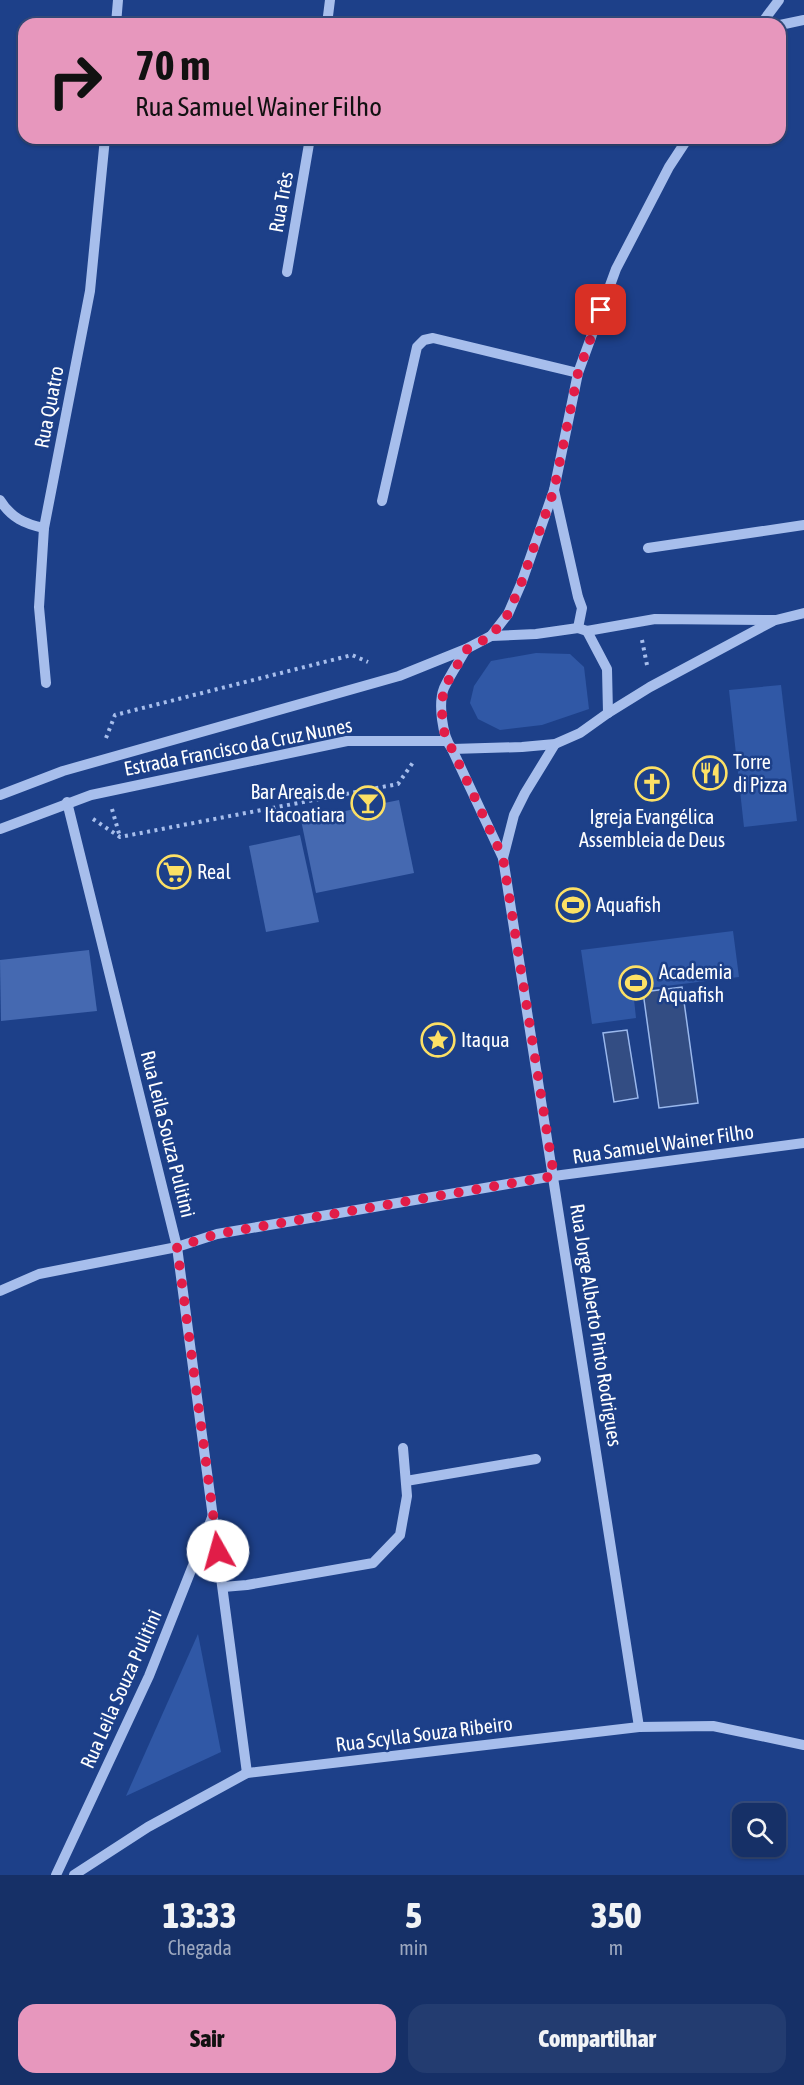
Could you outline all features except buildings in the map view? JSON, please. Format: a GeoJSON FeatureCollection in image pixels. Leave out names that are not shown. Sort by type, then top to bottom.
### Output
{"type":"FeatureCollection","features":[{"type":"Feature","properties":{"kind":"street"},"geometry":{"type":"LineString","coordinates":[[116,18],[118,0]]}},
{"type":"Feature","properties":{"kind":"street"},"geometry":{"type":"LineString","coordinates":[[328,18],[330,0]]}},
{"type":"Feature","properties":{"kind":"street"},"geometry":{"type":"LineString","coordinates":[[766,18],[779,0]]}},
{"type":"Feature","properties":{"kind":"street"},"geometry":{"type":"LineString","coordinates":[[786,24],[804,21]]}},
{"type":"Feature","properties":{"kind":"street","name":"Rua Quatro"},"geometry":{"type":"LineString","coordinates":[[45,682],[39,607],[44,528],[90,291],[104,144]]}},
{"type":"Feature","properties":{"kind":"street","name":"Rua Três"},"geometry":{"type":"LineString","coordinates":[[287,272],[309,144]]}},
{"type":"Feature","properties":{"kind":"street"},"geometry":{"type":"LineString","coordinates":[[491,636],[511,608],[554,490],[578,373],[616,268],[669,167],[684,144]]}},
{"type":"Feature","properties":{"kind":"street"},"geometry":{"type":"LineString","coordinates":[[382,501],[417,347],[424,340],[433,338],[578,373]]}},
{"type":"Feature","properties":{"kind":"street"},"geometry":{"type":"LineString","coordinates":[[554,490],[582,608],[583,629],[607,669],[608,713]]}},
{"type":"Feature","properties":{"kind":"street"},"geometry":{"type":"LineString","coordinates":[[0,500],[22,523],[44,528]]}},
{"type":"Feature","properties":{"kind":"street"},"geometry":{"type":"LineString","coordinates":[[648,548],[804,525]]}},
{"type":"Feature","properties":{"kind":"street","name":"Estrada Francisco da Cruz Nunes"},"geometry":{"type":"LineString","coordinates":[[0,829],[67,802],[106,791],[347,741],[429,741],[449,745],[522,747],[555,744],[580,733],[650,687],[776,620],[804,613]]}},
{"type":"Feature","properties":{"kind":"street","name":"Estrada Francisco da Cruz Nunes"},"geometry":{"type":"LineString","coordinates":[[0,795],[63,771],[399,676],[466,650],[491,636],[536,634],[655,620],[776,620]]}},
{"type":"Feature","properties":{"kind":"street"},"geometry":{"type":"LineString","coordinates":[[449,745],[442,720],[443,690],[466,650]]}},
{"type":"Feature","properties":{"kind":"street","name":"Rua Jorge Alberto Pinto Rodrigues"},"geometry":{"type":"LineString","coordinates":[[503,858],[514,815],[555,744]]}},
{"type":"Feature","properties":{"kind":"street","name":"Rua Jorge Alberto Pinto Rodrigues"},"geometry":{"type":"LineString","coordinates":[[449,745],[503,858],[639,1727]]}},
{"type":"Feature","properties":{"kind":"street","name":"Rua Leila Souza Pulitini"},"geometry":{"type":"LineString","coordinates":[[67,802],[177,1247],[247,1773]]}},
{"type":"Feature","properties":{"kind":"street","name":"Rua Samuel Wainer Filho"},"geometry":{"type":"LineString","coordinates":[[0,1290],[39,1274],[177,1247],[217,1234],[554,1176],[804,1143]]}},
{"type":"Feature","properties":{"kind":"street"},"geometry":{"type":"LineString","coordinates":[[223,1587],[247,1585],[373,1563],[400,1535],[407,1497],[403,1448]]}},
{"type":"Feature","properties":{"kind":"street"},"geometry":{"type":"LineString","coordinates":[[406,1480],[536,1459]]}},
{"type":"Feature","properties":{"kind":"street","name":"Rua Leila Souza Pulitini"},"geometry":{"type":"LineString","coordinates":[[56,1875],[149,1676],[214,1515]]}},
{"type":"Feature","properties":{"kind":"street","name":"Rua Scylla Souza Ribeiro"},"geometry":{"type":"LineString","coordinates":[[74,1875],[148,1827],[247,1773],[639,1727],[713,1726],[804,1745]]}},
{"type":"Feature","properties":{"kind":"path"},"geometry":{"type":"LineString","coordinates":[[96,762],[115,715],[352,655],[399,676]]}},
{"type":"Feature","properties":{"kind":"path"},"geometry":{"type":"LineString","coordinates":[[67,802],[120,837],[398,784],[429,741]]}},
{"type":"Feature","properties":{"kind":"shaded area"},"geometry":{"type":"Polygon","coordinates":[[[536,653],[570,654],[584,667],[589,709],[542,725],[500,730],[478,719],[470,703],[474,686],[491,661],[536,653]]]}},
{"type":"Feature","properties":{"kind":"shaded area"},"geometry":{"type":"Polygon","coordinates":[[[781,685],[797,821],[744,827],[729,690],[781,685]]]}},
{"type":"Feature","properties":{"kind":"shaded area","name":"Academia Aquafish"},"geometry":{"type":"Polygon","coordinates":[[[733,931],[739,977],[633,990],[636,1018],[592,1024],[581,950],[733,931]]]}},
{"type":"Feature","properties":{"kind":"shaded area"},"geometry":{"type":"Polygon","coordinates":[[[682,987],[698,1103],[659,1108],[643,992],[682,987]]]}},
{"type":"Feature","properties":{"kind":"shaded area"},"geometry":{"type":"Polygon","coordinates":[[[627,1030],[638,1098],[614,1102],[603,1033],[627,1030]]]}},
{"type":"Feature","properties":{"kind":"shaded area"},"geometry":{"type":"Polygon","coordinates":[[[198,1634],[221,1752],[126,1796],[198,1634]]]}},
{"type":"Feature","properties":{"kind":"place","name":"Torre di Pizza"},"geometry":{"type":"Point","coordinates":[710,773]}},
{"type":"Feature","properties":{"kind":"place","name":"Igreja Evangélica Assembleia de Deus"},"geometry":{"type":"Point","coordinates":[652,784]}},
{"type":"Feature","properties":{"kind":"place","name":"Bar Areais de Itacoatiara"},"geometry":{"type":"Point","coordinates":[368,803]}},
{"type":"Feature","properties":{"kind":"place","name":"Real"},"geometry":{"type":"Point","coordinates":[174,872]}},
{"type":"Feature","properties":{"kind":"place","name":"Aquafish"},"geometry":{"type":"Point","coordinates":[573,905]}},
{"type":"Feature","properties":{"kind":"place","name":"Academia Aquafish"},"geometry":{"type":"Point","coordinates":[636,983]}},
{"type":"Feature","properties":{"kind":"place","name":"Itaqua"},"geometry":{"type":"Point","coordinates":[438,1040]}},
{"type":"Feature","properties":{"kind":"route"},"geometry":{"type":"LineString","coordinates":[[218,1551],[177,1247],[217,1234],[554,1176],[503,858],[452,749],[446,741],[442,720],[443,690],[466,650],[491,636],[500,625],[508,614],[521,584],[554,490],[578,373],[601,310]]}}]}
